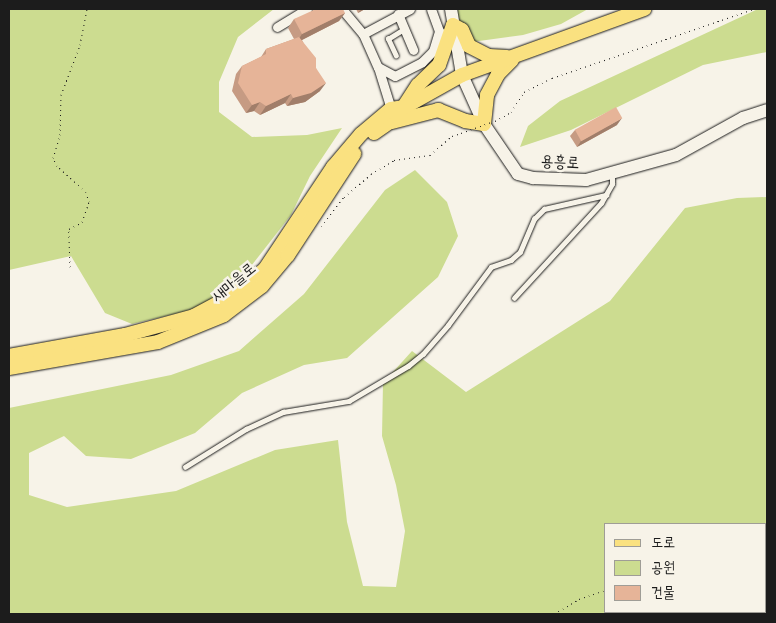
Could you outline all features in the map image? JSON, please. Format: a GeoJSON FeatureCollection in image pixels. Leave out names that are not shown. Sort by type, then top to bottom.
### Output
{"type":"FeatureCollection","features":[{"type":"Feature","properties":{"kind":"main road","name":"새마을로"},"geometry":{"type":"LineString","coordinates":[[9,356],[125,335],[186,318],[233,295],[264,268],[334,167],[361,134],[390,109],[405,106],[462,75],[514,58],[644,9]]}},
{"type":"Feature","properties":{"kind":"main road"},"geometry":{"type":"LineString","coordinates":[[405,106],[418,85],[439,65],[453,25],[462,30],[468,46],[489,56],[514,58]]}},
{"type":"Feature","properties":{"kind":"main road"},"geometry":{"type":"LineString","coordinates":[[389,124],[438,110],[465,121],[489,123],[487,95],[492,84],[514,58]]}},
{"type":"Feature","properties":{"kind":"main road","name":"새마을로"},"geometry":{"type":"LineString","coordinates":[[9,368],[158,342],[224,315],[262,286],[315,218],[356,152],[371,134],[389,124],[405,106]]}},
{"type":"Feature","properties":{"kind":"street"},"geometry":{"type":"LineString","coordinates":[[277,28],[307,9]]}},
{"type":"Feature","properties":{"kind":"street"},"geometry":{"type":"LineString","coordinates":[[342,9],[363,34],[378,67],[390,109]]}},
{"type":"Feature","properties":{"kind":"street"},"geometry":{"type":"LineString","coordinates":[[363,34],[410,9]]}},
{"type":"Feature","properties":{"kind":"street"},"geometry":{"type":"LineString","coordinates":[[378,67],[395,76],[422,62],[433,51],[439,31],[431,9]]}},
{"type":"Feature","properties":{"kind":"street","name":"용흥로"},"geometry":{"type":"LineString","coordinates":[[451,9],[462,75],[518,174],[533,178],[586,180],[676,155],[743,118],[767,110]]}},
{"type":"Feature","properties":{"kind":"street"},"geometry":{"type":"LineString","coordinates":[[398,14],[412,50]]}},
{"type":"Feature","properties":{"kind":"lane"},"geometry":{"type":"LineString","coordinates":[[396,56],[388,39],[404,29]]}},
{"type":"Feature","properties":{"kind":"lane"},"geometry":{"type":"LineString","coordinates":[[514,298],[606,195],[612,184],[612,172]]}},
{"type":"Feature","properties":{"kind":"lane"},"geometry":{"type":"LineString","coordinates":[[185,467],[246,429],[283,412],[349,401],[408,366],[442,332],[491,268],[511,260],[520,252],[534,219],[544,208],[606,195]]}},
{"type":"Feature","properties":{"kind":"path"},"geometry":{"type":"LineString","coordinates":[[70,267],[69,230],[82,222],[89,202],[86,192],[57,166],[53,158],[60,135],[61,95],[80,45],[87,9]]}},
{"type":"Feature","properties":{"kind":"path"},"geometry":{"type":"LineString","coordinates":[[320,228],[344,197],[372,174],[394,160],[430,155],[452,136],[489,123],[511,112],[524,92],[552,78],[754,9]]}},
{"type":"Feature","properties":{"kind":"path"},"geometry":{"type":"LineString","coordinates":[[554,614],[579,599],[604,590]]}},
{"type":"Feature","properties":{"kind":"green space"},"geometry":{"type":"Polygon","coordinates":[[[9,9],[274,9],[238,37],[219,82],[219,112],[252,137],[307,135],[342,128],[310,176],[291,215],[241,279],[204,307],[132,324],[105,313],[71,256],[9,270],[9,9]]]}},
{"type":"Feature","properties":{"kind":"green space"},"geometry":{"type":"Polygon","coordinates":[[[455,9],[588,9],[561,24],[523,35],[457,44],[455,9]]]}},
{"type":"Feature","properties":{"kind":"green space"},"geometry":{"type":"Polygon","coordinates":[[[758,9],[767,9],[767,52],[703,65],[571,130],[520,147],[528,126],[560,101],[758,9]]]}},
{"type":"Feature","properties":{"kind":"green space"},"geometry":{"type":"Polygon","coordinates":[[[415,170],[447,202],[458,236],[438,277],[347,358],[304,365],[242,393],[195,433],[131,459],[86,456],[64,436],[29,453],[29,495],[67,507],[176,491],[275,450],[338,440],[347,522],[363,586],[396,587],[405,531],[396,485],[382,436],[383,383],[412,351],[466,392],[610,301],[685,208],[737,198],[767,197],[767,614],[9,614],[9,408],[171,375],[239,351],[304,294],[385,190],[415,170]]]}},
{"type":"Feature","properties":{"kind":"building"},"geometry":{"type":"Polygon","coordinates":[[[316,9],[343,9],[345,13],[302,34],[294,19],[316,9]]]}},
{"type":"Feature","properties":{"kind":"building"},"geometry":{"type":"Polygon","coordinates":[[[299,37],[316,58],[316,68],[326,83],[311,93],[293,98],[291,94],[266,106],[260,102],[252,105],[238,83],[242,66],[266,54],[266,49],[299,37]]]}},
{"type":"Feature","properties":{"kind":"building"},"geometry":{"type":"Polygon","coordinates":[[[616,107],[622,118],[581,141],[575,130],[616,107]]]}}]}
